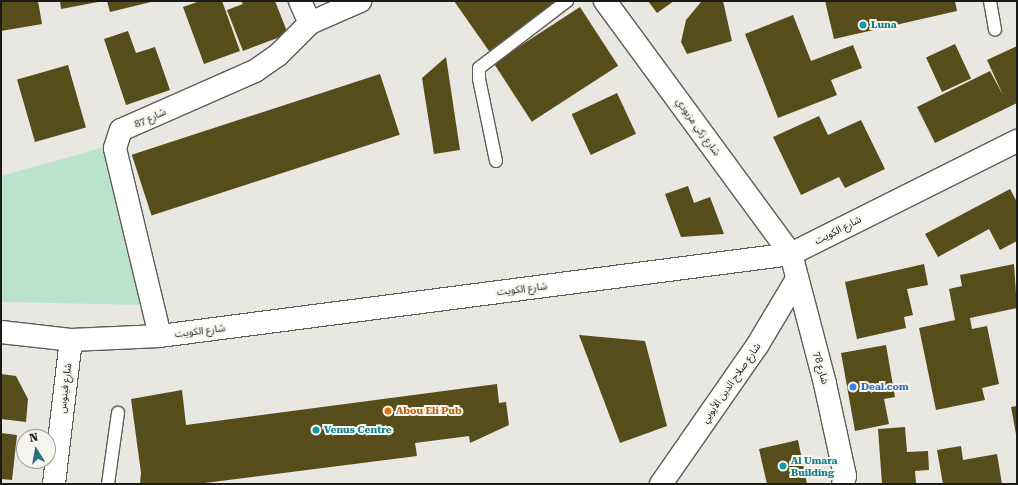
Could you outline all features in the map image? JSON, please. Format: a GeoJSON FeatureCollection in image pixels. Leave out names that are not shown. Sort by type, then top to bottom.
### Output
{"type":"FeatureCollection","features":[{"type":"Feature","properties":{"kind":"street"},"geometry":{"type":"LineString","coordinates":[[300,1],[310,23]]}},
{"type":"Feature","properties":{"kind":"street","name":"شارع 87"},"geometry":{"type":"LineString","coordinates":[[160,336],[115,148],[121,130],[255,72],[278,55],[310,23],[360,1]]}},
{"type":"Feature","properties":{"kind":"street","name":"شارع زكي مزبودي"},"geometry":{"type":"LineString","coordinates":[[605,1],[791,254]]}},
{"type":"Feature","properties":{"kind":"street","name":"شارع الكويت"},"geometry":{"type":"LineString","coordinates":[[1,332],[71,340],[160,336],[791,254],[1017,141]]}},
{"type":"Feature","properties":{"kind":"street","name":"شارع 78"},"geometry":{"type":"LineString","coordinates":[[791,254],[825,384],[845,476],[843,484]]}},
{"type":"Feature","properties":{"kind":"street","name":"شارع صلاح الدين الأيوبي"},"geometry":{"type":"LineString","coordinates":[[661,484],[757,346],[797,279]]}},
{"type":"Feature","properties":{"kind":"street","name":"شارع فينوس"},"geometry":{"type":"LineString","coordinates":[[54,484],[71,340]]}},
{"type":"Feature","properties":{"kind":"lane"},"geometry":{"type":"LineString","coordinates":[[496,161],[479,79],[479,68],[567,1]]}},
{"type":"Feature","properties":{"kind":"lane"},"geometry":{"type":"LineString","coordinates":[[990,1],[995,30]]}},
{"type":"Feature","properties":{"kind":"lane"},"geometry":{"type":"LineString","coordinates":[[108,484],[118,413]]}},
{"type":"Feature","properties":{"kind":"green space"},"geometry":{"type":"Polygon","coordinates":[[[105,147],[147,305],[1,302],[1,176],[105,147]]]}},
{"type":"Feature","properties":{"kind":"building"},"geometry":{"type":"Polygon","coordinates":[[[1,1],[38,1],[42,24],[1,31],[1,1]]]}},
{"type":"Feature","properties":{"kind":"building"},"geometry":{"type":"Polygon","coordinates":[[[60,1],[98,1],[98,2],[61,9],[60,1]]]}},
{"type":"Feature","properties":{"kind":"building"},"geometry":{"type":"Polygon","coordinates":[[[107,1],[151,1],[151,2],[110,12],[107,1]]]}},
{"type":"Feature","properties":{"kind":"building"},"geometry":{"type":"Polygon","coordinates":[[[200,1],[222,1],[240,51],[204,64],[183,7],[200,1]]]}},
{"type":"Feature","properties":{"kind":"building"},"geometry":{"type":"Polygon","coordinates":[[[241,1],[275,1],[288,34],[243,51],[227,10],[243,4],[241,1]]]}},
{"type":"Feature","properties":{"kind":"building"},"geometry":{"type":"Polygon","coordinates":[[[454,1],[561,1],[489,51],[454,1]]]}},
{"type":"Feature","properties":{"kind":"building"},"geometry":{"type":"Polygon","coordinates":[[[648,1],[674,1],[657,13],[648,1]]]}},
{"type":"Feature","properties":{"kind":"building"},"geometry":{"type":"Polygon","coordinates":[[[723,1],[732,41],[687,54],[681,42],[686,20],[701,2],[723,1]]]}},
{"type":"Feature","properties":{"kind":"building","name":"Luna"},"geometry":{"type":"Polygon","coordinates":[[[825,1],[955,1],[957,11],[834,39],[825,1]]]}},
{"type":"Feature","properties":{"kind":"building"},"geometry":{"type":"Polygon","coordinates":[[[580,7],[618,66],[532,122],[494,63],[580,7]]]}},
{"type":"Feature","properties":{"kind":"building"},"geometry":{"type":"Polygon","coordinates":[[[793,15],[811,61],[853,45],[862,68],[831,80],[837,95],[778,118],[745,34],[793,15]]]}},
{"type":"Feature","properties":{"kind":"building"},"geometry":{"type":"Polygon","coordinates":[[[128,31],[136,53],[155,47],[170,90],[126,105],[104,39],[128,31]]]}},
{"type":"Feature","properties":{"kind":"building"},"geometry":{"type":"Polygon","coordinates":[[[955,44],[971,78],[942,92],[926,58],[955,44]]]}},
{"type":"Feature","properties":{"kind":"building"},"geometry":{"type":"Polygon","coordinates":[[[1017,46],[1017,103],[935,143],[917,107],[990,71],[1003,95],[987,60],[1017,46]]]}},
{"type":"Feature","properties":{"kind":"building"},"geometry":{"type":"Polygon","coordinates":[[[446,57],[460,150],[434,154],[422,78],[446,57]]]}},
{"type":"Feature","properties":{"kind":"building"},"geometry":{"type":"Polygon","coordinates":[[[68,65],[86,127],[35,142],[17,80],[68,65]]]}},
{"type":"Feature","properties":{"kind":"building"},"geometry":{"type":"Polygon","coordinates":[[[380,74],[400,135],[152,216],[132,155],[380,74]]]}},
{"type":"Feature","properties":{"kind":"building"},"geometry":{"type":"Polygon","coordinates":[[[617,93],[636,134],[591,155],[572,114],[617,93]]]}},
{"type":"Feature","properties":{"kind":"building"},"geometry":{"type":"Polygon","coordinates":[[[819,116],[828,135],[861,120],[885,169],[845,188],[839,177],[801,195],[773,137],[819,116]]]}},
{"type":"Feature","properties":{"kind":"building"},"geometry":{"type":"Polygon","coordinates":[[[688,186],[694,203],[710,197],[724,234],[681,237],[665,194],[688,186]]]}},
{"type":"Feature","properties":{"kind":"building"},"geometry":{"type":"Polygon","coordinates":[[[1010,189],[1017,202],[1017,241],[1000,250],[989,229],[938,257],[925,234],[1010,189]]]}},
{"type":"Feature","properties":{"kind":"building"},"geometry":{"type":"Polygon","coordinates":[[[924,264],[928,285],[907,289],[913,315],[904,317],[906,328],[857,339],[845,282],[924,264]]]}},
{"type":"Feature","properties":{"kind":"building"},"geometry":{"type":"Polygon","coordinates":[[[1014,264],[1017,308],[970,318],[972,329],[987,326],[999,384],[982,388],[985,400],[936,410],[919,328],[955,320],[949,289],[962,286],[960,275],[1014,264]]]}},
{"type":"Feature","properties":{"kind":"building"},"geometry":{"type":"Polygon","coordinates":[[[579,335],[645,341],[667,426],[620,443],[579,335]]]}},
{"type":"Feature","properties":{"kind":"building"},"geometry":{"type":"Polygon","coordinates":[[[886,345],[895,397],[884,399],[889,424],[855,431],[841,353],[886,345]]]}},
{"type":"Feature","properties":{"kind":"building"},"geometry":{"type":"Polygon","coordinates":[[[1,374],[16,376],[28,399],[26,422],[1,419],[1,374]]]}},
{"type":"Feature","properties":{"kind":"building","name":"Venus Centre"},"geometry":{"type":"Polygon","coordinates":[[[497,384],[499,403],[506,402],[509,425],[470,443],[469,436],[415,443],[417,456],[197,484],[140,484],[141,473],[131,399],[182,390],[186,425],[497,384]]]}},
{"type":"Feature","properties":{"kind":"building"},"geometry":{"type":"Polygon","coordinates":[[[1017,406],[1017,434],[1016,434],[1011,407],[1017,406]]]}},
{"type":"Feature","properties":{"kind":"building"},"geometry":{"type":"Polygon","coordinates":[[[905,427],[907,452],[928,451],[929,470],[915,471],[916,484],[882,484],[878,429],[905,427]]]}},
{"type":"Feature","properties":{"kind":"building"},"geometry":{"type":"Polygon","coordinates":[[[1,433],[16,435],[12,480],[1,479],[1,433]]]}},
{"type":"Feature","properties":{"kind":"building","name":"Al Umara Building"},"geometry":{"type":"Polygon","coordinates":[[[798,440],[807,484],[767,484],[759,449],[798,440]]]}},
{"type":"Feature","properties":{"kind":"building"},"geometry":{"type":"Polygon","coordinates":[[[961,446],[963,460],[997,454],[1002,484],[943,484],[937,450],[961,446]]]}},
{"type":"Feature","properties":{"kind":"place","name":"Luna"},"geometry":{"type":"Point","coordinates":[863,25]}},
{"type":"Feature","properties":{"kind":"place","name":"Deal.com"},"geometry":{"type":"Point","coordinates":[853,387]}},
{"type":"Feature","properties":{"kind":"place","name":"Abou Eli Pub"},"geometry":{"type":"Point","coordinates":[388,411]}},
{"type":"Feature","properties":{"kind":"place","name":"Venus Centre"},"geometry":{"type":"Point","coordinates":[316,430]}},
{"type":"Feature","properties":{"kind":"place","name":"Al Umara Building"},"geometry":{"type":"Point","coordinates":[783,466]}}]}
